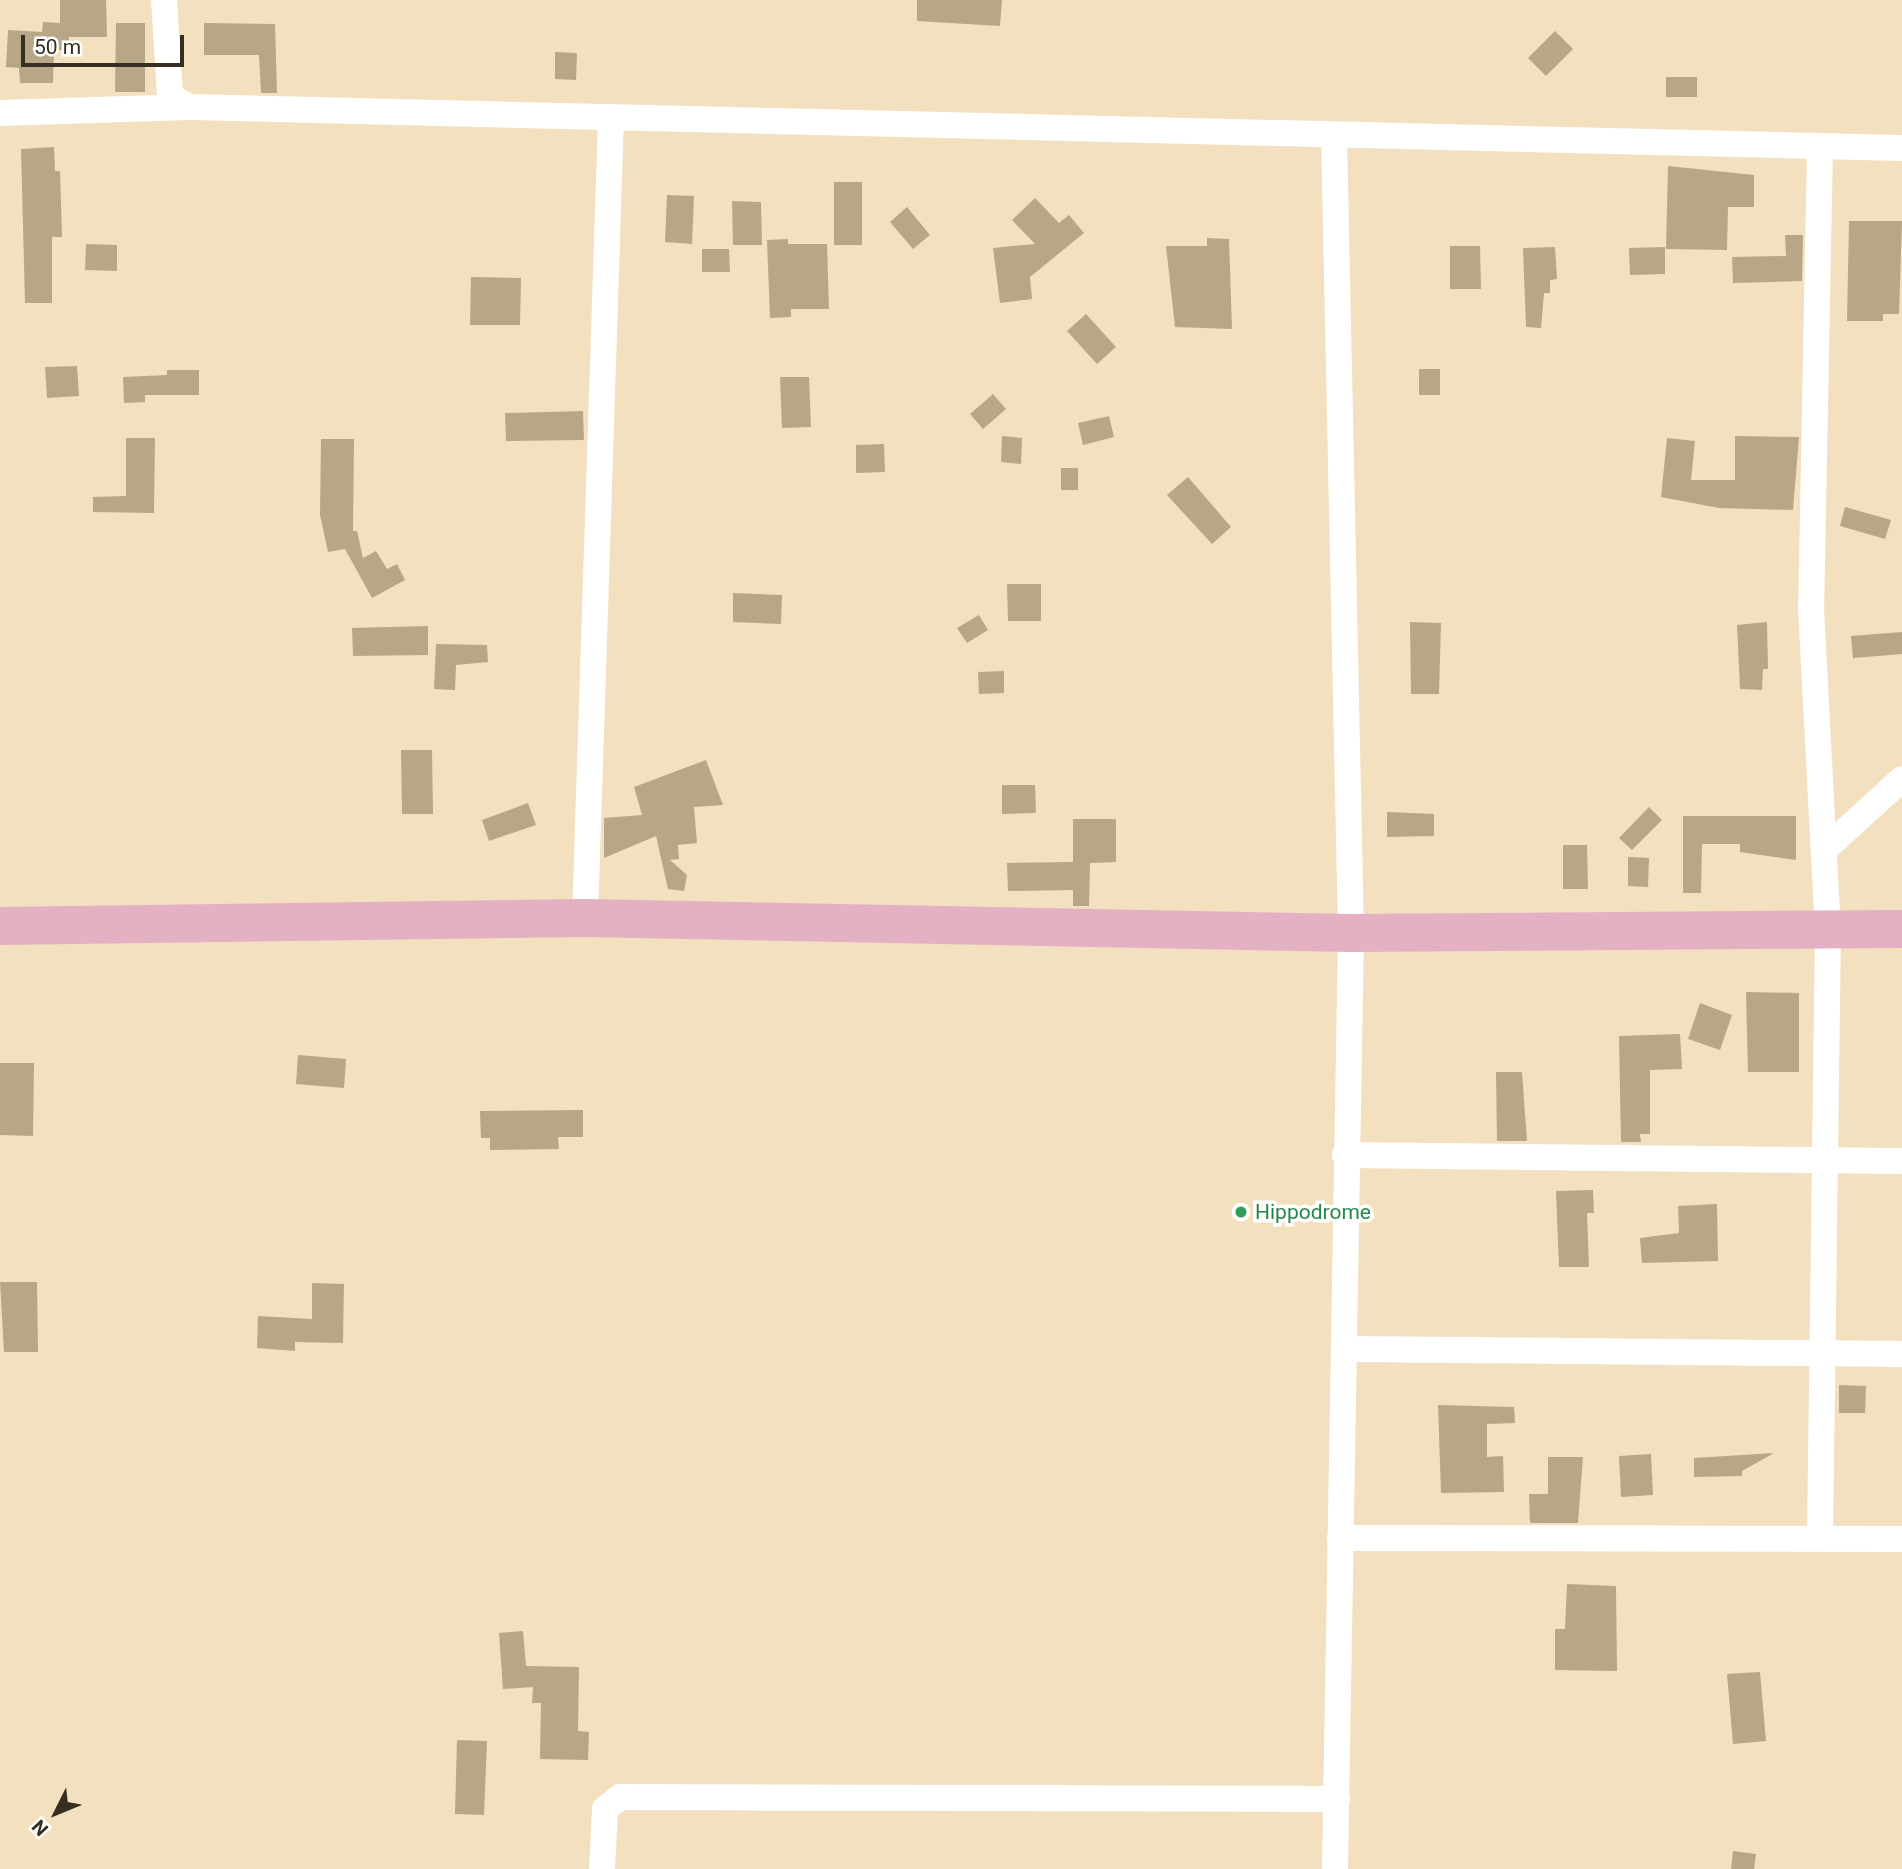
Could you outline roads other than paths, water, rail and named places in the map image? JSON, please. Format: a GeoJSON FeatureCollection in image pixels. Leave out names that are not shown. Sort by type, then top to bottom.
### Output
{"type":"FeatureCollection","features":[{"type":"Feature","properties":{"kind":"main road"},"geometry":{"type":"LineString","coordinates":[[0,926],[585,918],[1351,933],[1902,929]]}},
{"type":"Feature","properties":{"kind":"street"},"geometry":{"type":"LineString","coordinates":[[164,0],[170,96],[189,107]]}},
{"type":"Feature","properties":{"kind":"street"},"geometry":{"type":"LineString","coordinates":[[0,113],[189,107],[1902,148]]}},
{"type":"Feature","properties":{"kind":"street"},"geometry":{"type":"LineString","coordinates":[[585,918],[611,117]]}},
{"type":"Feature","properties":{"kind":"street"},"geometry":{"type":"LineString","coordinates":[[1334,135],[1351,933],[1345,1155],[1335,1869]]}},
{"type":"Feature","properties":{"kind":"street"},"geometry":{"type":"LineString","coordinates":[[1820,146],[1811,608],[1828,928],[1820,1538]]}},
{"type":"Feature","properties":{"kind":"street"},"geometry":{"type":"LineString","coordinates":[[1824,850],[1902,779]]}},
{"type":"Feature","properties":{"kind":"street"},"geometry":{"type":"LineString","coordinates":[[1345,1155],[1902,1161]]}},
{"type":"Feature","properties":{"kind":"street"},"geometry":{"type":"LineString","coordinates":[[1344,1349],[1902,1354]]}},
{"type":"Feature","properties":{"kind":"street"},"geometry":{"type":"LineString","coordinates":[[1340,1538],[1902,1539]]}},
{"type":"Feature","properties":{"kind":"street"},"geometry":{"type":"LineString","coordinates":[[602,1869],[606,1809],[620,1797],[839,1801],[1143,1794],[1337,1799]]}},
{"type":"Feature","properties":{"kind":"place","name":"Hippodrome"},"geometry":{"type":"Point","coordinates":[1241,1212]}}]}
